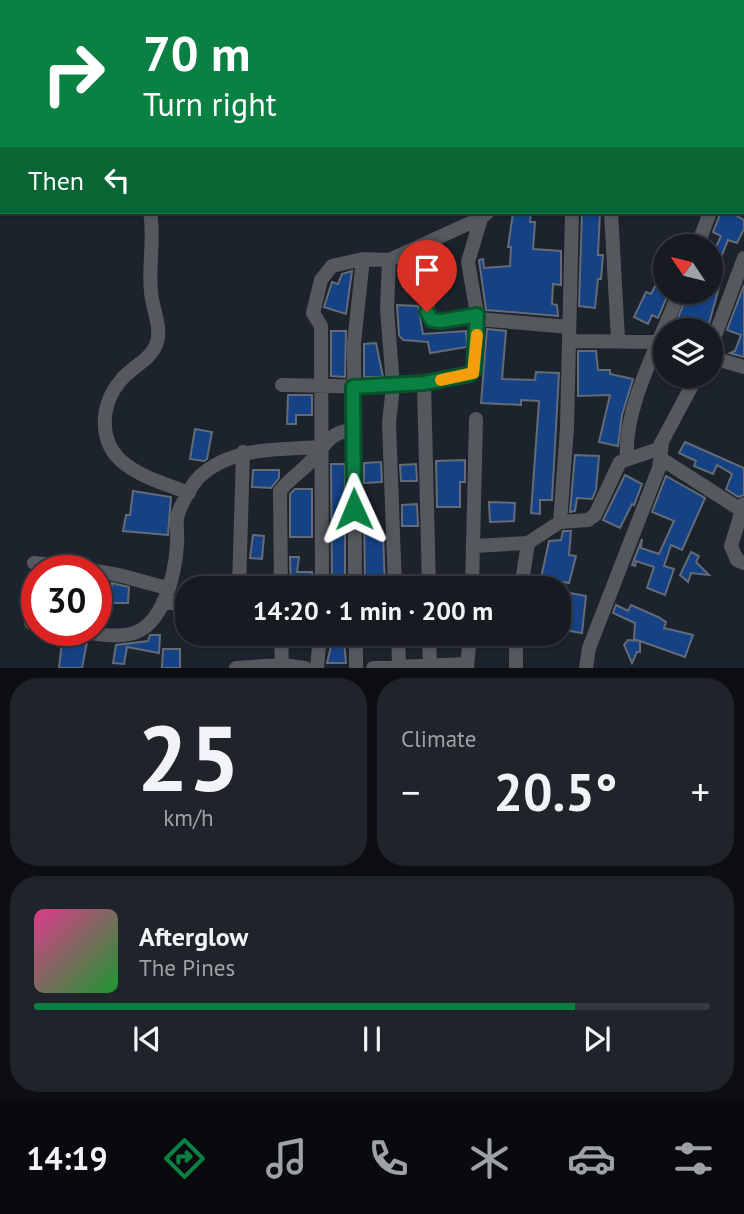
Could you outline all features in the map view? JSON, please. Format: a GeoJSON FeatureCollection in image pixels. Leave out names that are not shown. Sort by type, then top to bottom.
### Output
{"type":"FeatureCollection","features":[{"type":"Feature","properties":{"kind":"street"},"geometry":{"type":"LineString","coordinates":[[150,214],[154,230],[150,293],[158,341],[149,355],[122,378],[111,396],[104,413],[106,434],[116,454],[126,465],[189,493]]}},
{"type":"Feature","properties":{"kind":"street"},"geometry":{"type":"LineString","coordinates":[[560,522],[567,428],[572,214]]}},
{"type":"Feature","properties":{"kind":"street"},"geometry":{"type":"LineString","coordinates":[[611,214],[618,339]]}},
{"type":"Feature","properties":{"kind":"street"},"geometry":{"type":"LineString","coordinates":[[702,234],[709,214]]}},
{"type":"Feature","properties":{"kind":"street"},"geometry":{"type":"LineString","coordinates":[[322,576],[321,326],[313,313],[321,280],[332,266],[363,259],[389,260],[420,248],[485,215]]}},
{"type":"Feature","properties":{"kind":"street"},"geometry":{"type":"LineString","coordinates":[[282,385],[393,386],[473,373],[478,317],[468,262],[485,215]]}},
{"type":"Feature","properties":{"kind":"street"},"geometry":{"type":"LineString","coordinates":[[420,248],[429,317],[442,321],[478,317],[569,334],[653,341]]}},
{"type":"Feature","properties":{"kind":"street"},"geometry":{"type":"LineString","coordinates":[[355,576],[354,343],[363,259]]}},
{"type":"Feature","properties":{"kind":"street"},"geometry":{"type":"LineString","coordinates":[[722,318],[744,259]]}},
{"type":"Feature","properties":{"kind":"street"},"geometry":{"type":"LineString","coordinates":[[389,260],[387,309],[393,386],[389,423],[395,576]]}},
{"type":"Feature","properties":{"kind":"street"},"geometry":{"type":"LineString","coordinates":[[627,458],[628,431],[653,359]]}},
{"type":"Feature","properties":{"kind":"street"},"geometry":{"type":"LineString","coordinates":[[723,361],[744,367]]}},
{"type":"Feature","properties":{"kind":"street"},"geometry":{"type":"LineString","coordinates":[[424,383],[429,576]]}},
{"type":"Feature","properties":{"kind":"street"},"geometry":{"type":"LineString","coordinates":[[586,668],[589,648],[661,451],[691,388]]}},
{"type":"Feature","properties":{"kind":"street"},"geometry":{"type":"LineString","coordinates":[[473,576],[476,419]]}},
{"type":"Feature","properties":{"kind":"street"},"geometry":{"type":"LineString","coordinates":[[281,576],[280,491],[310,463],[321,447],[342,430],[353,430]]}},
{"type":"Feature","properties":{"kind":"street"},"geometry":{"type":"LineString","coordinates":[[112,636],[134,633],[146,625],[163,603],[177,551],[177,517],[197,478],[212,467],[243,452],[321,447]]}},
{"type":"Feature","properties":{"kind":"street"},"geometry":{"type":"LineString","coordinates":[[474,546],[528,544],[560,522],[588,520],[595,515],[614,470],[627,458],[661,451],[743,507],[731,546],[737,560],[744,563]]}},
{"type":"Feature","properties":{"kind":"street"},"geometry":{"type":"LineString","coordinates":[[239,576],[243,452]]}},
{"type":"Feature","properties":{"kind":"street"},"geometry":{"type":"LineString","coordinates":[[523,576],[528,544]]}},
{"type":"Feature","properties":{"kind":"street"},"geometry":{"type":"LineString","coordinates":[[112,573],[129,575],[138,582],[168,587]]}},
{"type":"Feature","properties":{"kind":"street"},"geometry":{"type":"LineString","coordinates":[[163,603],[175,604]]}},
{"type":"Feature","properties":{"kind":"street"},"geometry":{"type":"LineString","coordinates":[[281,646],[282,667]]}},
{"type":"Feature","properties":{"kind":"street"},"geometry":{"type":"LineString","coordinates":[[317,668],[319,646]]}},
{"type":"Feature","properties":{"kind":"street"},"geometry":{"type":"LineString","coordinates":[[356,646],[356,668]]}},
{"type":"Feature","properties":{"kind":"street"},"geometry":{"type":"LineString","coordinates":[[398,646],[399,665]]}},
{"type":"Feature","properties":{"kind":"street"},"geometry":{"type":"LineString","coordinates":[[429,646],[430,667]]}},
{"type":"Feature","properties":{"kind":"street"},"geometry":{"type":"LineString","coordinates":[[373,668],[399,665],[467,666],[469,646]]}},
{"type":"Feature","properties":{"kind":"street"},"geometry":{"type":"LineString","coordinates":[[516,646],[516,668]]}},
{"type":"Feature","properties":{"kind":"street"},"geometry":{"type":"LineString","coordinates":[[241,667],[305,668]]}},
{"type":"Feature","properties":{"kind":"building"},"geometry":{"type":"Polygon","coordinates":[[[513,214],[531,214],[530,222],[535,222],[533,249],[561,251],[561,285],[553,284],[552,304],[557,305],[558,316],[486,310],[479,260],[483,259],[484,268],[510,266],[511,247],[508,247],[513,214]]]}},
{"type":"Feature","properties":{"kind":"building"},"geometry":{"type":"Polygon","coordinates":[[[582,214],[600,214],[598,255],[603,255],[595,308],[579,306],[582,214]]]}},
{"type":"Feature","properties":{"kind":"building"},"geometry":{"type":"Polygon","coordinates":[[[720,214],[734,214],[744,220],[744,229],[737,243],[728,240],[723,252],[723,234],[713,232],[720,214]]]}},
{"type":"Feature","properties":{"kind":"building"},"geometry":{"type":"Polygon","coordinates":[[[352,271],[346,314],[324,307],[332,282],[338,284],[342,274],[352,271]]]}},
{"type":"Feature","properties":{"kind":"building"},"geometry":{"type":"Polygon","coordinates":[[[744,285],[744,357],[730,353],[735,351],[741,335],[727,330],[744,285]]]}},
{"type":"Feature","properties":{"kind":"building"},"geometry":{"type":"Polygon","coordinates":[[[653,290],[653,304],[664,304],[658,318],[652,315],[648,324],[634,317],[646,292],[651,294],[653,290]]]}},
{"type":"Feature","properties":{"kind":"building"},"geometry":{"type":"Polygon","coordinates":[[[683,304],[714,304],[711,318],[678,318],[683,304]]]}},
{"type":"Feature","properties":{"kind":"building"},"geometry":{"type":"Polygon","coordinates":[[[397,305],[418,306],[423,334],[466,331],[467,347],[430,353],[428,342],[403,340],[399,335],[397,305]]]}},
{"type":"Feature","properties":{"kind":"building"},"geometry":{"type":"Polygon","coordinates":[[[487,329],[506,331],[502,379],[535,380],[536,372],[559,373],[552,500],[540,500],[540,514],[531,513],[539,401],[521,400],[521,405],[481,403],[487,329]]]}},
{"type":"Feature","properties":{"kind":"building"},"geometry":{"type":"Polygon","coordinates":[[[331,331],[346,331],[345,377],[331,376],[331,331]]]}},
{"type":"Feature","properties":{"kind":"building"},"geometry":{"type":"Polygon","coordinates":[[[376,343],[383,377],[364,377],[364,344],[376,343]]]}},
{"type":"Feature","properties":{"kind":"building"},"geometry":{"type":"Polygon","coordinates":[[[578,351],[596,351],[598,370],[610,370],[610,374],[633,379],[622,415],[618,446],[599,442],[610,395],[578,396],[578,351]]]}},
{"type":"Feature","properties":{"kind":"building"},"geometry":{"type":"Polygon","coordinates":[[[288,395],[312,395],[312,415],[296,415],[296,424],[287,424],[288,395]]]}},
{"type":"Feature","properties":{"kind":"building"},"geometry":{"type":"Polygon","coordinates":[[[195,429],[212,432],[207,459],[204,461],[190,459],[195,429]]]}},
{"type":"Feature","properties":{"kind":"building"},"geometry":{"type":"Polygon","coordinates":[[[685,442],[744,468],[744,495],[738,497],[726,489],[732,474],[717,465],[713,474],[694,466],[696,461],[679,453],[685,442]]]}},
{"type":"Feature","properties":{"kind":"building"},"geometry":{"type":"Polygon","coordinates":[[[575,455],[599,456],[596,490],[592,499],[577,498],[575,511],[570,512],[575,455]]]}},
{"type":"Feature","properties":{"kind":"building"},"geometry":{"type":"Polygon","coordinates":[[[465,460],[465,482],[460,482],[460,507],[437,507],[436,461],[465,460]]]}},
{"type":"Feature","properties":{"kind":"building"},"geometry":{"type":"Polygon","coordinates":[[[381,462],[382,482],[364,483],[364,463],[381,462]]]}},
{"type":"Feature","properties":{"kind":"building"},"geometry":{"type":"Polygon","coordinates":[[[331,464],[345,464],[345,576],[332,576],[331,464]]]}},
{"type":"Feature","properties":{"kind":"building"},"geometry":{"type":"Polygon","coordinates":[[[416,464],[417,481],[401,481],[400,465],[416,464]]]}},
{"type":"Feature","properties":{"kind":"building"},"geometry":{"type":"Polygon","coordinates":[[[253,470],[279,470],[279,478],[271,488],[252,487],[253,470]]]}},
{"type":"Feature","properties":{"kind":"building"},"geometry":{"type":"Polygon","coordinates":[[[625,475],[642,484],[634,505],[632,504],[620,528],[603,520],[625,475]]]}},
{"type":"Feature","properties":{"kind":"building"},"geometry":{"type":"Polygon","coordinates":[[[666,476],[705,498],[682,550],[671,545],[664,566],[674,569],[665,595],[647,588],[654,567],[636,561],[635,566],[632,565],[642,539],[641,548],[659,554],[674,521],[652,512],[666,476]]]}},
{"type":"Feature","properties":{"kind":"building"},"geometry":{"type":"Polygon","coordinates":[[[295,489],[312,489],[312,537],[290,537],[290,494],[295,489]]]}},
{"type":"Feature","properties":{"kind":"building"},"geometry":{"type":"Polygon","coordinates":[[[133,491],[171,497],[168,535],[123,531],[126,515],[130,515],[133,491]]]}},
{"type":"Feature","properties":{"kind":"building"},"geometry":{"type":"Polygon","coordinates":[[[489,502],[515,503],[514,521],[490,522],[489,502]]]}},
{"type":"Feature","properties":{"kind":"building"},"geometry":{"type":"Polygon","coordinates":[[[417,504],[418,526],[402,526],[402,505],[417,504]]]}},
{"type":"Feature","properties":{"kind":"building"},"geometry":{"type":"Polygon","coordinates":[[[364,509],[371,509],[371,533],[383,532],[385,576],[365,576],[364,509]]]}},
{"type":"Feature","properties":{"kind":"building"},"geometry":{"type":"Polygon","coordinates":[[[563,531],[571,531],[569,555],[576,556],[571,576],[541,576],[549,541],[561,540],[563,531]]]}},
{"type":"Feature","properties":{"kind":"building"},"geometry":{"type":"Polygon","coordinates":[[[253,535],[264,536],[262,559],[250,558],[253,535]]]}},
{"type":"Feature","properties":{"kind":"building"},"geometry":{"type":"Polygon","coordinates":[[[691,552],[699,556],[696,562],[709,575],[691,573],[688,582],[680,575],[691,552]]]}},
{"type":"Feature","properties":{"kind":"building"},"geometry":{"type":"Polygon","coordinates":[[[290,557],[299,557],[297,572],[312,572],[312,576],[291,576],[290,557]]]}},
{"type":"Feature","properties":{"kind":"building"},"geometry":{"type":"Polygon","coordinates":[[[112,583],[129,587],[128,603],[112,603],[112,583]]]}},
{"type":"Feature","properties":{"kind":"building"},"geometry":{"type":"Polygon","coordinates":[[[571,593],[586,596],[582,633],[571,631],[571,593]]]}},
{"type":"Feature","properties":{"kind":"building"},"geometry":{"type":"Polygon","coordinates":[[[616,605],[628,611],[631,605],[666,622],[664,628],[693,635],[685,657],[640,641],[640,652],[637,652],[632,663],[624,645],[628,640],[639,641],[634,639],[635,623],[613,613],[616,605]]]}},
{"type":"Feature","properties":{"kind":"building"},"geometry":{"type":"Polygon","coordinates":[[[150,635],[160,635],[159,653],[127,647],[124,664],[113,663],[116,645],[148,641],[150,635]]]}},
{"type":"Feature","properties":{"kind":"building"},"geometry":{"type":"Polygon","coordinates":[[[62,646],[86,646],[82,668],[59,668],[62,646]]]}},
{"type":"Feature","properties":{"kind":"building"},"geometry":{"type":"Polygon","coordinates":[[[331,646],[344,646],[346,663],[327,663],[331,646]]]}},
{"type":"Feature","properties":{"kind":"building"},"geometry":{"type":"Polygon","coordinates":[[[163,649],[180,649],[180,668],[162,668],[163,649]]]}},
{"type":"Feature","properties":{"kind":"slow traffic"},"geometry":{"type":"LineString","coordinates":[[441,380],[473,373],[477,335]]}},
{"type":"Feature","properties":{"kind":"route"},"geometry":{"type":"LineString","coordinates":[[354,509],[353,387],[424,383],[473,373],[476,364],[477,315],[442,321],[432,320],[427,312]]}}]}
